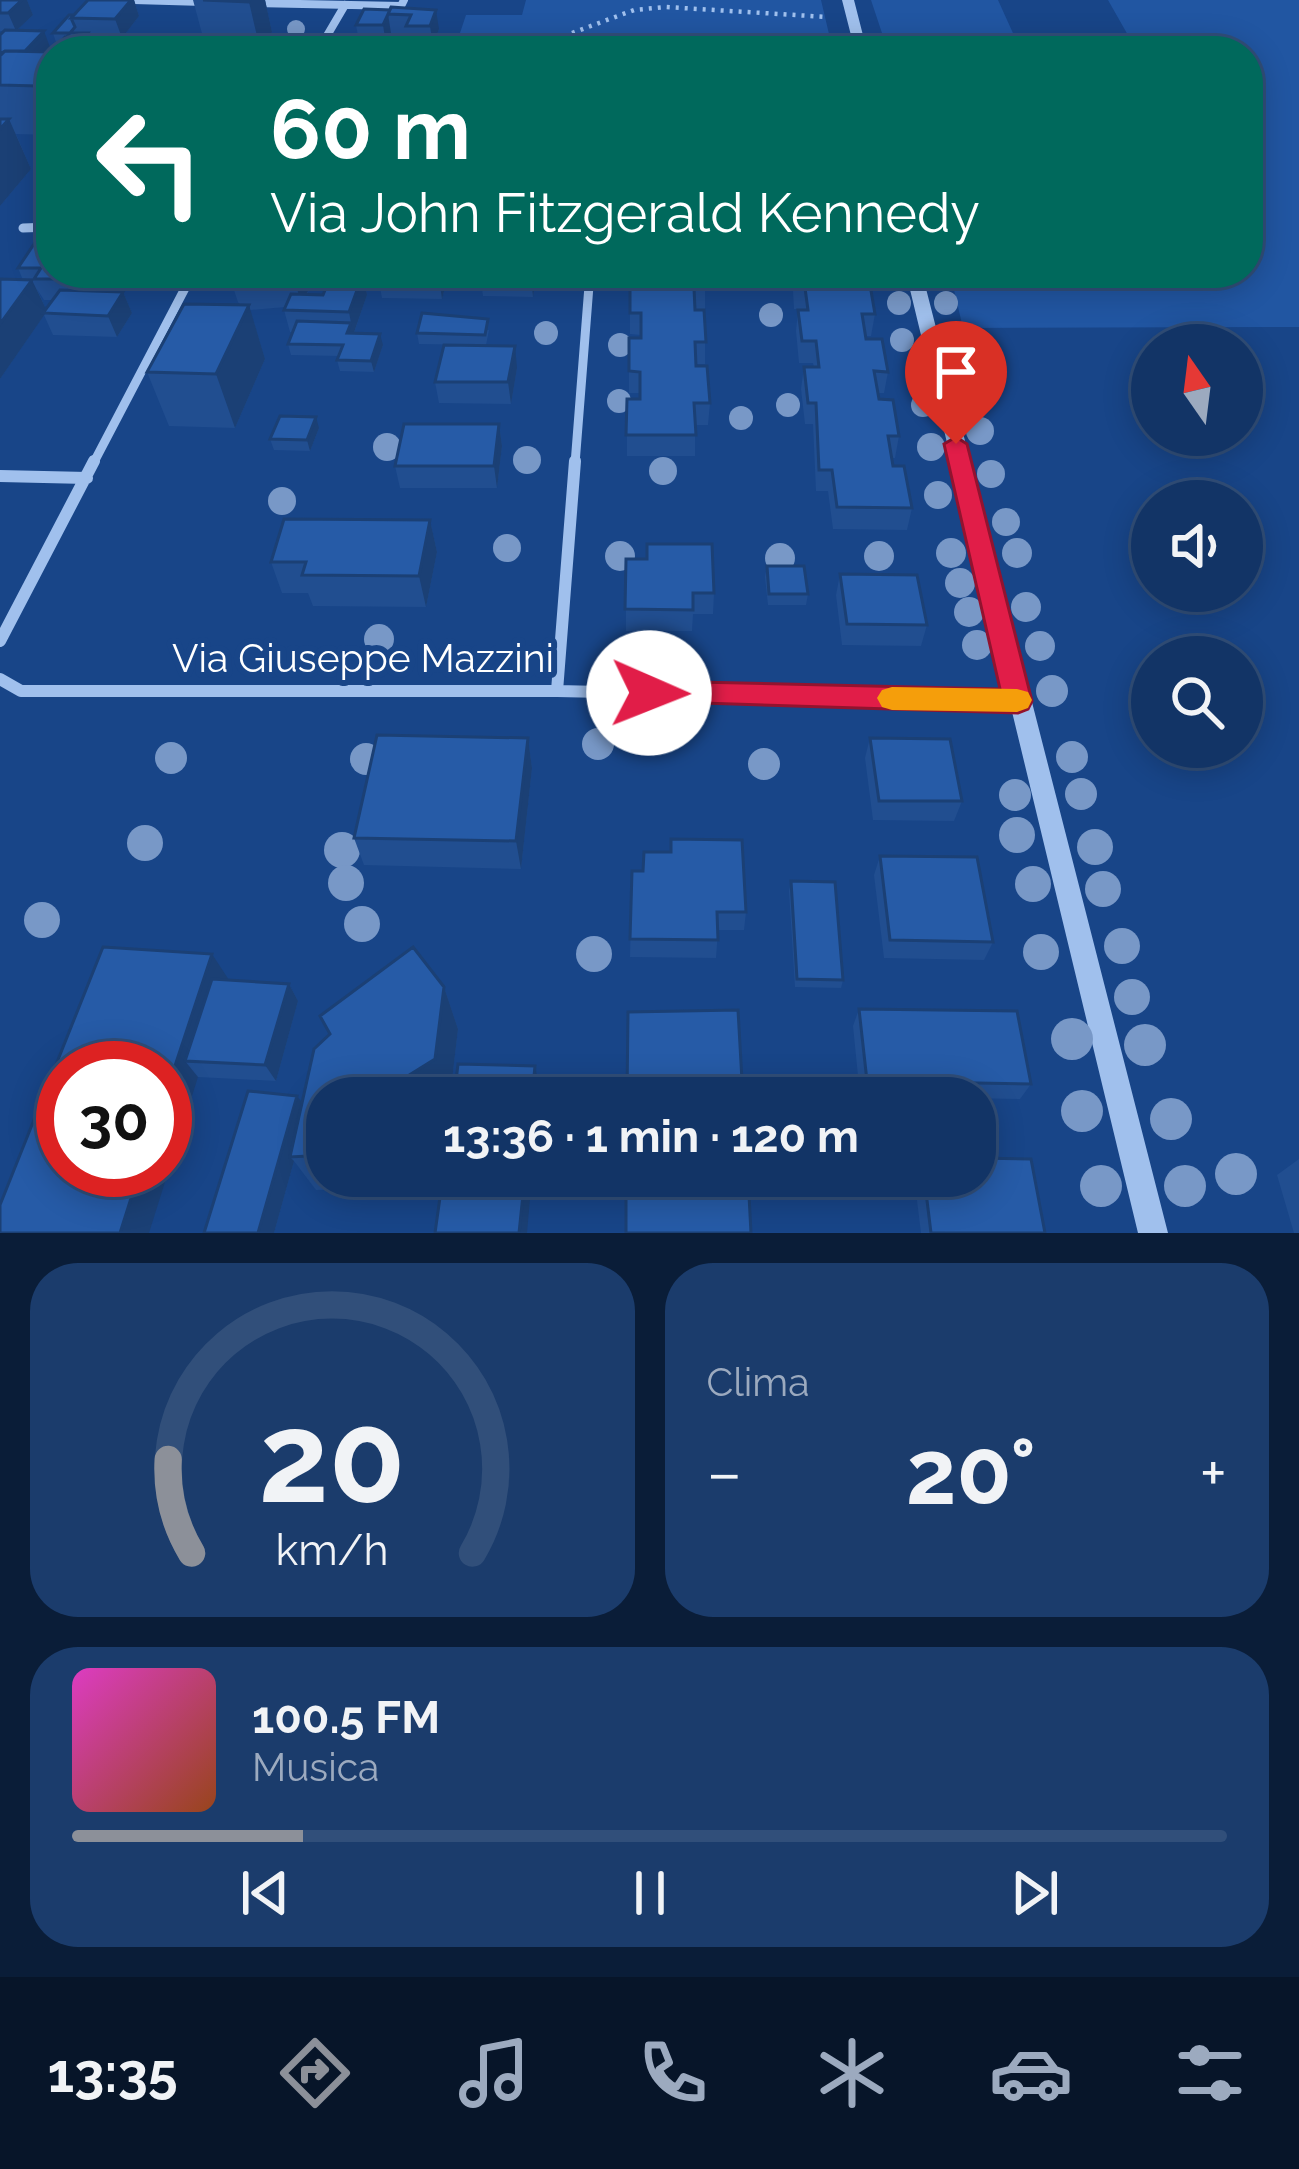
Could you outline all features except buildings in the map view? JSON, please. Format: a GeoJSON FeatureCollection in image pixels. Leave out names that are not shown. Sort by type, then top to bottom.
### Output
{"type":"FeatureCollection","features":[{"type":"Feature","properties":{"kind":"street"},"geometry":{"type":"LineString","coordinates":[[134,0],[211,1]]}},
{"type":"Feature","properties":{"kind":"street"},"geometry":{"type":"LineString","coordinates":[[848,0],[857,36]]}},
{"type":"Feature","properties":{"kind":"street"},"geometry":{"type":"LineString","coordinates":[[232,3],[402,3]]}},
{"type":"Feature","properties":{"kind":"street"},"geometry":{"type":"LineString","coordinates":[[327,36],[345,4]]}},
{"type":"Feature","properties":{"kind":"street"},"geometry":{"type":"LineString","coordinates":[[23,228],[36,228]]}},
{"type":"Feature","properties":{"kind":"street"},"geometry":{"type":"LineString","coordinates":[[0,641],[186,288]]}},
{"type":"Feature","properties":{"kind":"street"},"geometry":{"type":"LineString","coordinates":[[556,691],[589,288]]}},
{"type":"Feature","properties":{"kind":"street"},"geometry":{"type":"LineString","coordinates":[[918,288],[1153,1233]]}},
{"type":"Feature","properties":{"kind":"street"},"geometry":{"type":"LineString","coordinates":[[0,476],[88,478]]}},
{"type":"Feature","properties":{"kind":"street","name":"Via Giuseppe Mazzini"},"geometry":{"type":"LineString","coordinates":[[0,679],[22,691],[556,691],[1018,701]]}},
{"type":"Feature","properties":{"kind":"path"},"geometry":{"type":"LineString","coordinates":[[572,33],[634,10],[666,7],[853,17]]}},
{"type":"Feature","properties":{"kind":"shaded area"},"geometry":{"type":"Polygon","coordinates":[[[526,0],[821,0],[829,36],[459,36],[466,15],[522,15],[526,0]]]}},
{"type":"Feature","properties":{"kind":"shaded area"},"geometry":{"type":"Polygon","coordinates":[[[871,0],[998,0],[1014,36],[883,36],[871,0]]]}},
{"type":"Feature","properties":{"kind":"shaded area"},"geometry":{"type":"Polygon","coordinates":[[[1108,0],[1299,0],[1299,327],[963,328],[954,288],[1263,288],[1263,36],[1128,36],[1108,0]]]}},
{"type":"Feature","properties":{"kind":"slow traffic"},"geometry":{"type":"LineString","coordinates":[[892,698],[1017,700]]}},
{"type":"Feature","properties":{"kind":"route"},"geometry":{"type":"LineString","coordinates":[[649,693],[1018,701],[956,444]]}}]}
